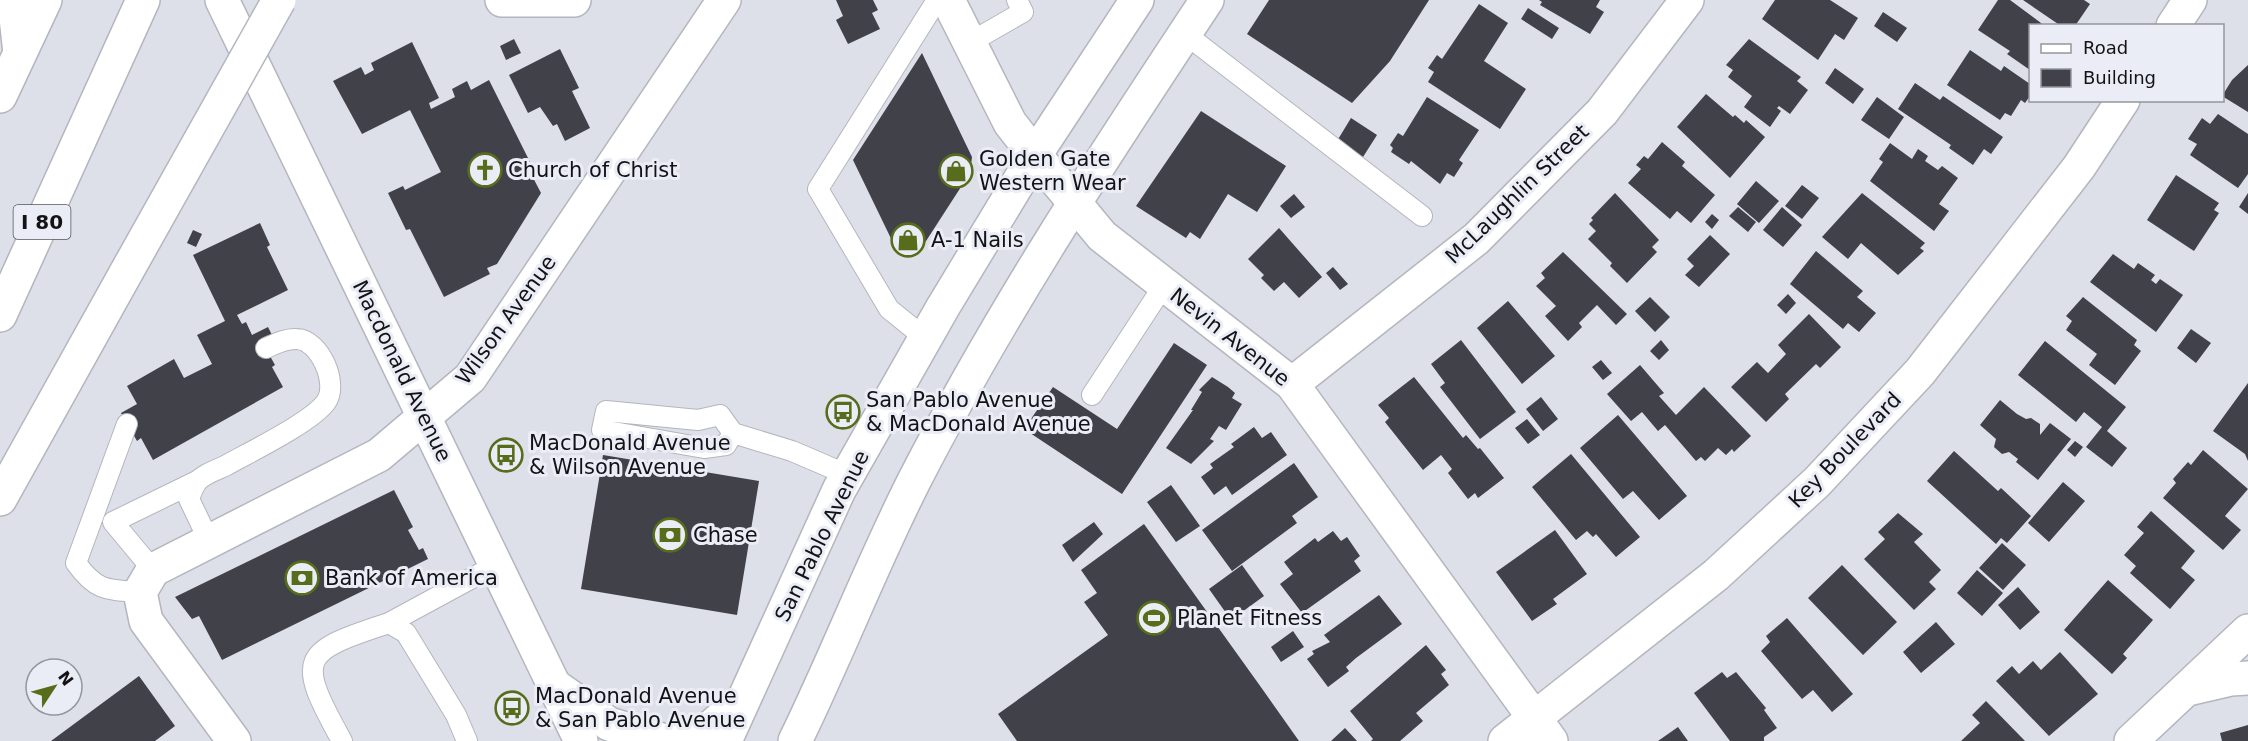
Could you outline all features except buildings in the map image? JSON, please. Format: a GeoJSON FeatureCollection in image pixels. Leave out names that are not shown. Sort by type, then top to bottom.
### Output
{"type":"FeatureCollection","features":[{"type":"Feature","properties":{"kind":"main road"},"geometry":{"type":"LineString","coordinates":[[14,0],[20,53]]}},
{"type":"Feature","properties":{"kind":"main road"},"geometry":{"type":"LineString","coordinates":[[0,96],[45,0]]}},
{"type":"Feature","properties":{"kind":"main road","name":"I 80"},"geometry":{"type":"LineString","coordinates":[[0,315],[143,0]]}},
{"type":"Feature","properties":{"kind":"main road","name":"Macdonald Avenue"},"geometry":{"type":"LineString","coordinates":[[222,0],[581,741]]}},
{"type":"Feature","properties":{"kind":"main road"},"geometry":{"type":"LineString","coordinates":[[0,499],[279,0]]}},
{"type":"Feature","properties":{"kind":"main road"},"geometry":{"type":"LineString","coordinates":[[502,0],[574,0]]}},
{"type":"Feature","properties":{"kind":"main road","name":"Wilson Avenue"},"geometry":{"type":"LineString","coordinates":[[146,594],[209,541],[379,455],[425,419],[470,378],[724,0]]}},
{"type":"Feature","properties":{"kind":"main road","name":"Nevin Avenue"},"geometry":{"type":"LineString","coordinates":[[948,0],[1010,123],[1035,155],[1102,236],[1292,384],[1543,729]]}},
{"type":"Feature","properties":{"kind":"main road","name":"San Pablo Avenue"},"geometry":{"type":"LineString","coordinates":[[725,741],[848,475],[925,339],[1035,155],[1137,0]]}},
{"type":"Feature","properties":{"kind":"main road"},"geometry":{"type":"LineString","coordinates":[[795,741],[914,483],[992,337],[1074,202],[1206,0]]}},
{"type":"Feature","properties":{"kind":"main road","name":"McLaughlin Street"},"geometry":{"type":"LineString","coordinates":[[1292,384],[1476,239],[1602,112],[1687,0]]}},
{"type":"Feature","properties":{"kind":"main road"},"geometry":{"type":"LineString","coordinates":[[2174,24],[2190,0]]}},
{"type":"Feature","properties":{"kind":"main road","name":"Key Boulevard"},"geometry":{"type":"LineString","coordinates":[[1505,741],[1543,729],[1817,482],[1920,372],[2079,167],[2122,102]]}},
{"type":"Feature","properties":{"kind":"main road"},"geometry":{"type":"LineString","coordinates":[[146,594],[234,741]]}},
{"type":"Feature","properties":{"kind":"main road"},"geometry":{"type":"LineString","coordinates":[[2131,741],[2248,631]]}},
{"type":"Feature","properties":{"kind":"main road"},"geometry":{"type":"LineString","coordinates":[[2186,690],[2231,679],[2248,678]]}},
{"type":"Feature","properties":{"kind":"main road"},"geometry":{"type":"LineString","coordinates":[[555,686],[609,724],[667,741],[703,734],[745,696]]}},
{"type":"Feature","properties":{"kind":"lane"},"geometry":{"type":"LineString","coordinates":[[925,339],[889,309],[818,189],[937,0]]}},
{"type":"Feature","properties":{"kind":"lane"},"geometry":{"type":"LineString","coordinates":[[969,43],[1023,12],[1017,0]]}},
{"type":"Feature","properties":{"kind":"lane"},"geometry":{"type":"LineString","coordinates":[[1184,33],[1422,216]]}},
{"type":"Feature","properties":{"kind":"lane"},"geometry":{"type":"LineString","coordinates":[[1092,395],[1164,285]]}},
{"type":"Feature","properties":{"kind":"lane"},"geometry":{"type":"LineString","coordinates":[[92,515],[113,522],[197,481],[273,440],[319,411],[328,400],[330,383],[322,358],[309,343],[297,339],[266,348]]}},
{"type":"Feature","properties":{"kind":"lane"},"geometry":{"type":"LineString","coordinates":[[734,433],[726,445],[704,448],[602,430],[606,411],[698,420],[720,415],[734,433],[792,450],[848,475]]}},
{"type":"Feature","properties":{"kind":"lane"},"geometry":{"type":"LineString","coordinates":[[128,424],[92,515],[76,563],[92,583],[101,588],[146,594]]}},
{"type":"Feature","properties":{"kind":"lane"},"geometry":{"type":"LineString","coordinates":[[197,481],[189,499],[209,541]]}},
{"type":"Feature","properties":{"kind":"lane"},"geometry":{"type":"LineString","coordinates":[[113,522],[146,594]]}},
{"type":"Feature","properties":{"kind":"lane"},"geometry":{"type":"LineString","coordinates":[[342,741],[316,694],[311,671],[319,652],[345,637],[389,623],[496,565]]}},
{"type":"Feature","properties":{"kind":"lane"},"geometry":{"type":"LineString","coordinates":[[389,623],[406,633],[456,715],[467,741]]}},
{"type":"Feature","properties":{"kind":"place","name":"Church of Christ"},"geometry":{"type":"Point","coordinates":[485,170]}},
{"type":"Feature","properties":{"kind":"place","name":"Golden Gate Western Wear"},"geometry":{"type":"Point","coordinates":[956,171]}},
{"type":"Feature","properties":{"kind":"place","name":"A-1 Nails"},"geometry":{"type":"Point","coordinates":[908,240]}},
{"type":"Feature","properties":{"kind":"place","name":"San Pablo Avenue & MacDonald Avenue"},"geometry":{"type":"Point","coordinates":[843,412]}},
{"type":"Feature","properties":{"kind":"place","name":"MacDonald Avenue & Wilson Avenue"},"geometry":{"type":"Point","coordinates":[506,455]}},
{"type":"Feature","properties":{"kind":"place","name":"Chase"},"geometry":{"type":"Point","coordinates":[670,535]}},
{"type":"Feature","properties":{"kind":"place","name":"Bank of America"},"geometry":{"type":"Point","coordinates":[302,578]}},
{"type":"Feature","properties":{"kind":"place","name":"Planet Fitness"},"geometry":{"type":"Point","coordinates":[1154,618]}},
{"type":"Feature","properties":{"kind":"place","name":"MacDonald Avenue & San Pablo Avenue"},"geometry":{"type":"Point","coordinates":[512,708]}}]}
